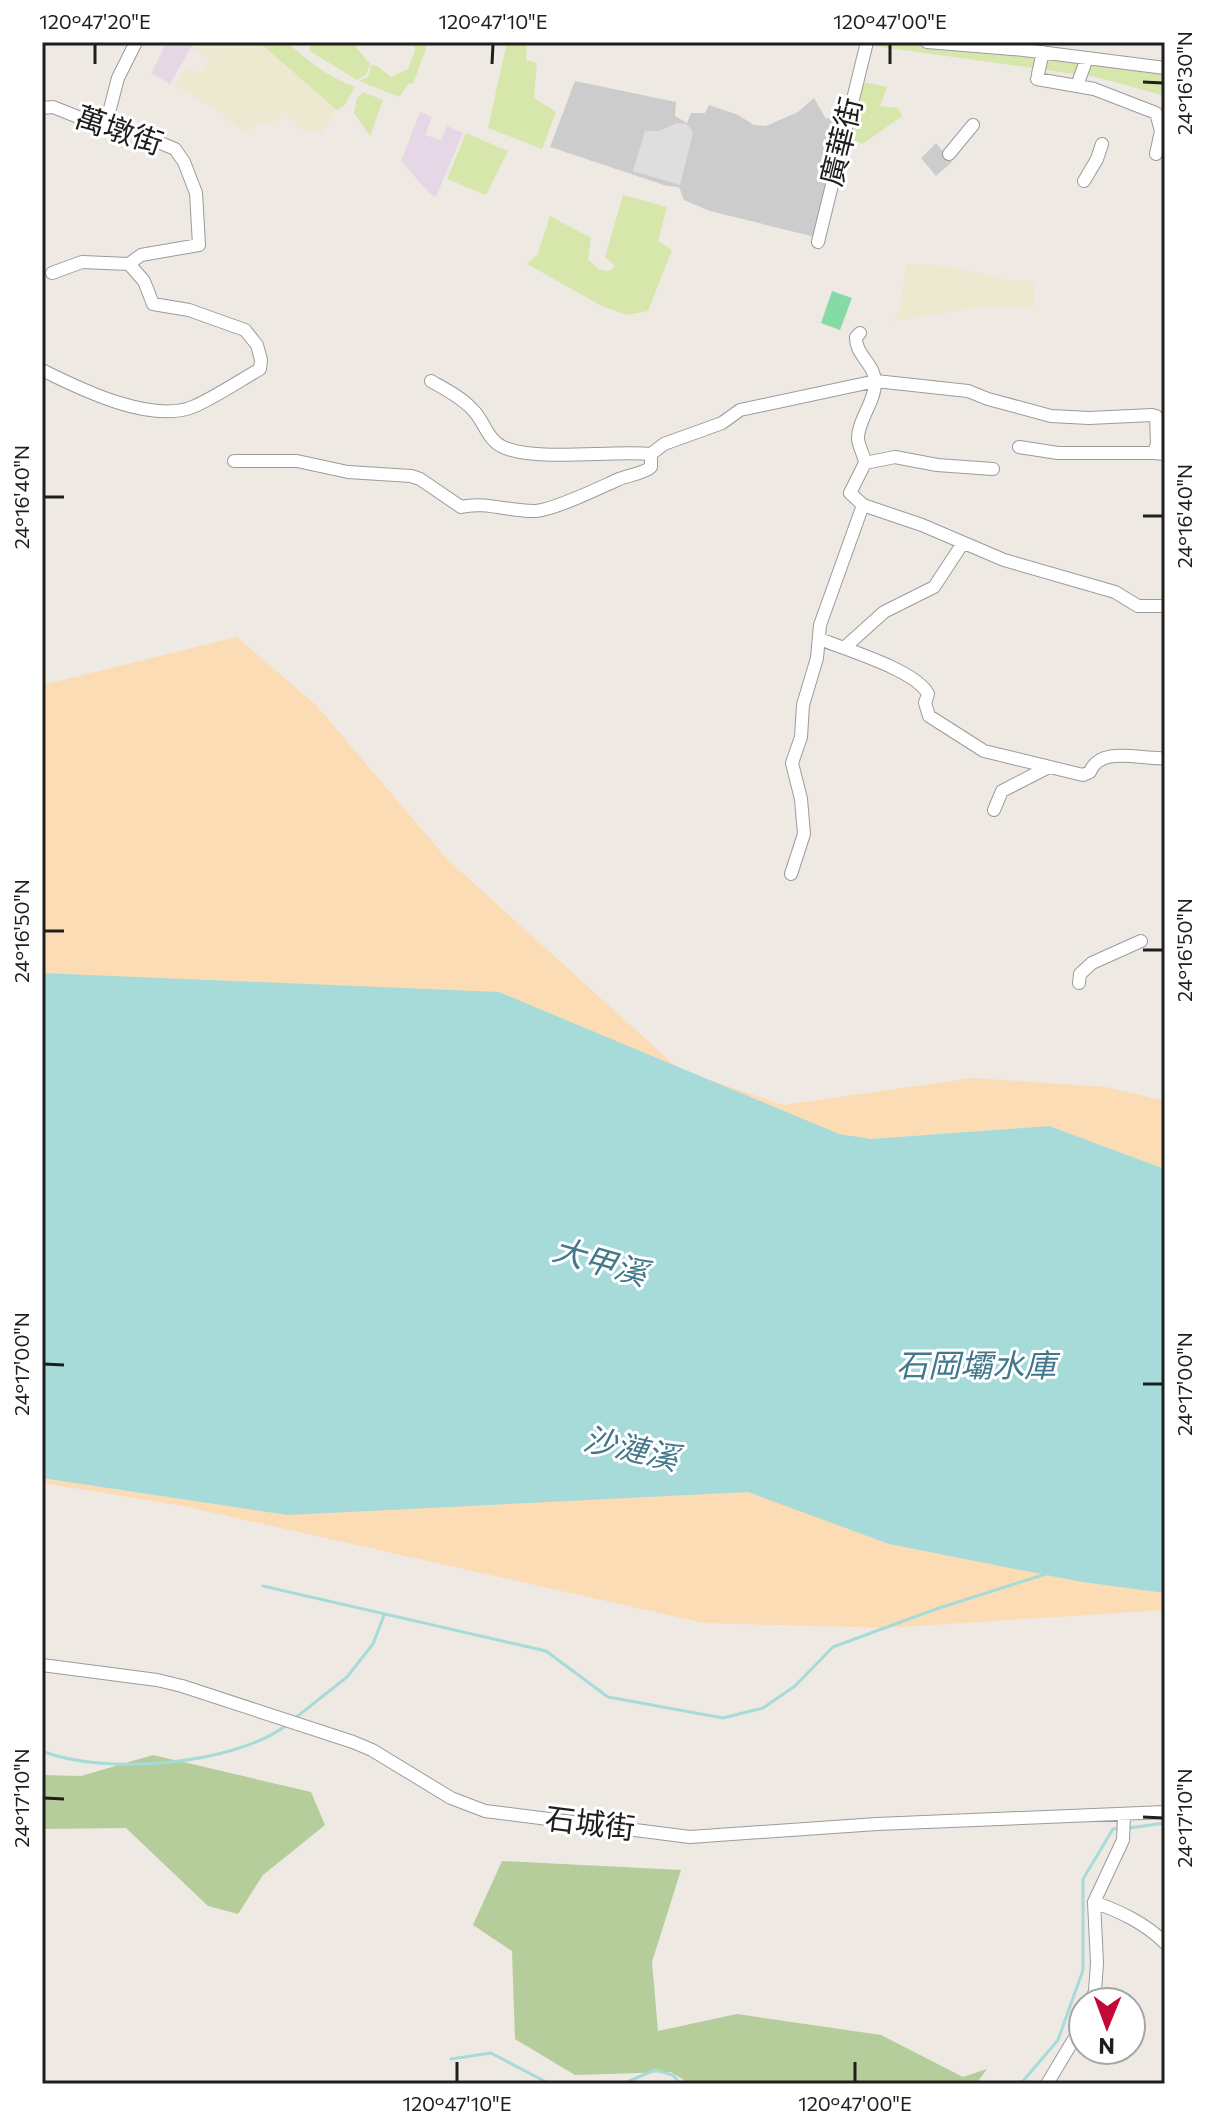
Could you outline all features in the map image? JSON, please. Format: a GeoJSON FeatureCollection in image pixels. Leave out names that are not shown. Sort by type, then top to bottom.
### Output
{"type":"FeatureCollection","features":[{"type":"Feature","properties":{"kind":"street"},"geometry":{"type":"LineString","coordinates":[[106,124],[118,78],[136,42]]}},
{"type":"Feature","properties":{"kind":"street","name":"廣華街"},"geometry":{"type":"LineString","coordinates":[[818,242],[867,42]]}},
{"type":"Feature","properties":{"kind":"street"},"geometry":{"type":"LineString","coordinates":[[927,42],[1020,46],[1043,52],[1165,68]]}},
{"type":"Feature","properties":{"kind":"street"},"geometry":{"type":"LineString","coordinates":[[1043,52],[1038,77],[1076,82],[1156,113],[1161,131],[1156,154]]}},
{"type":"Feature","properties":{"kind":"street"},"geometry":{"type":"LineString","coordinates":[[1076,82],[1087,58]]}},
{"type":"Feature","properties":{"kind":"street","name":"萬墩街"},"geometry":{"type":"LineString","coordinates":[[42,108],[53,107],[83,119],[147,135],[161,145],[175,149],[184,162],[196,193],[199,245],[141,255],[129,264]]}},
{"type":"Feature","properties":{"kind":"street"},"geometry":{"type":"LineString","coordinates":[[949,154],[973,125]]}},
{"type":"Feature","properties":{"kind":"street"},"geometry":{"type":"LineString","coordinates":[[1084,181],[1102,144]]}},
{"type":"Feature","properties":{"kind":"street"},"geometry":{"type":"LineString","coordinates":[[42,370],[113,401],[151,411],[193,408],[260,369],[257,345],[245,330],[189,310],[153,304],[144,281],[129,264],[82,262],[52,273]]}},
{"type":"Feature","properties":{"kind":"street"},"geometry":{"type":"LineString","coordinates":[[860,333],[856,344],[876,381],[858,435],[865,463],[850,493],[863,505],[1004,560],[1115,592],[1138,606],[1165,606]]}},
{"type":"Feature","properties":{"kind":"street"},"geometry":{"type":"LineString","coordinates":[[431,381],[465,402],[478,415],[493,439],[503,447],[533,452],[651,454],[664,444],[722,423],[740,410],[876,381],[968,391],[1051,416],[1156,416],[1160,454],[1058,453],[1019,447]]}},
{"type":"Feature","properties":{"kind":"street"},"geometry":{"type":"LineString","coordinates":[[234,461],[297,461],[348,472],[411,476],[461,507],[474,505],[536,511],[647,471],[651,467],[651,454]]}},
{"type":"Feature","properties":{"kind":"street"},"geometry":{"type":"LineString","coordinates":[[865,463],[895,457],[937,465],[993,469]]}},
{"type":"Feature","properties":{"kind":"street"},"geometry":{"type":"LineString","coordinates":[[791,874],[804,834],[801,799],[792,763],[801,737],[803,705],[820,639],[820,625],[863,505]]}},
{"type":"Feature","properties":{"kind":"street"},"geometry":{"type":"LineString","coordinates":[[844,648],[884,612],[934,587],[963,543]]}},
{"type":"Feature","properties":{"kind":"street"},"geometry":{"type":"LineString","coordinates":[[820,639],[883,663],[922,684],[928,694],[925,703],[929,716],[984,751],[1083,775],[1090,772],[1093,763],[1102,757],[1165,758]]}},
{"type":"Feature","properties":{"kind":"street"},"geometry":{"type":"LineString","coordinates":[[994,810],[1002,791],[1049,767]]}},
{"type":"Feature","properties":{"kind":"street"},"geometry":{"type":"LineString","coordinates":[[1079,983],[1080,974],[1092,963],[1141,941]]}},
{"type":"Feature","properties":{"kind":"street","name":"石城街"},"geometry":{"type":"LineString","coordinates":[[42,1665],[182,1686],[353,1742],[451,1798],[485,1811],[697,1838],[877,1824],[1124,1824],[1165,1812]]}},
{"type":"Feature","properties":{"kind":"street"},"geometry":{"type":"LineString","coordinates":[[1095,1986],[1094,1902],[1114,1864],[1124,1824]]}},
{"type":"Feature","properties":{"kind":"street"},"geometry":{"type":"LineString","coordinates":[[1094,1902],[1123,1913],[1154,1932],[1165,1943]]}},
{"type":"Feature","properties":{"kind":"street"},"geometry":{"type":"LineString","coordinates":[[1047,2084],[1067,2051]]}},
{"type":"Feature","properties":{"kind":"shaded area"},"geometry":{"type":"Polygon","coordinates":[[[167,42],[194,42],[170,84],[151,73],[167,42]]]}},
{"type":"Feature","properties":{"kind":"shaded area"},"geometry":{"type":"Polygon","coordinates":[[[197,42],[259,42],[337,110],[321,134],[302,129],[284,112],[280,113],[282,119],[244,132],[218,111],[175,85],[187,66],[198,75],[211,59],[193,49],[197,42]]]}},
{"type":"Feature","properties":{"kind":"shaded area"},"geometry":{"type":"Polygon","coordinates":[[[575,81],[676,102],[675,116],[687,123],[691,113],[705,113],[709,105],[738,115],[754,125],[766,126],[798,112],[814,98],[826,119],[844,110],[815,237],[710,211],[684,200],[679,187],[667,186],[550,147],[575,81]]]}},
{"type":"Feature","properties":{"kind":"shaded area"},"geometry":{"type":"Polygon","coordinates":[[[420,112],[432,117],[425,135],[441,140],[447,126],[463,133],[436,197],[401,161],[420,112]]]}},
{"type":"Feature","properties":{"kind":"shaded area"},"geometry":{"type":"Polygon","coordinates":[[[677,123],[687,124],[693,133],[680,185],[633,171],[645,131],[659,131],[677,123]]]}},
{"type":"Feature","properties":{"kind":"shaded area"},"geometry":{"type":"Polygon","coordinates":[[[936,143],[952,162],[936,176],[921,158],[936,143]]]}},
{"type":"Feature","properties":{"kind":"shaded area"},"geometry":{"type":"Polygon","coordinates":[[[907,264],[950,266],[1011,281],[1032,281],[1035,287],[1033,307],[977,308],[894,321],[900,308],[907,264]]]}},
{"type":"Feature","properties":{"kind":"green space"},"geometry":{"type":"Polygon","coordinates":[[[259,42],[287,42],[319,68],[355,87],[344,106],[337,110],[259,42]]]}},
{"type":"Feature","properties":{"kind":"green space"},"geometry":{"type":"Polygon","coordinates":[[[315,42],[361,42],[355,46],[370,64],[366,75],[357,80],[310,51],[310,46],[315,42]]]}},
{"type":"Feature","properties":{"kind":"green space"},"geometry":{"type":"Polygon","coordinates":[[[413,42],[426,42],[426,49],[413,84],[409,83],[399,97],[359,81],[368,77],[371,65],[391,77],[408,69],[415,50],[413,42]]]}},
{"type":"Feature","properties":{"kind":"green space"},"geometry":{"type":"Polygon","coordinates":[[[507,42],[527,42],[526,60],[537,63],[534,98],[556,112],[542,149],[488,128],[507,42]]]}},
{"type":"Feature","properties":{"kind":"green space"},"geometry":{"type":"Polygon","coordinates":[[[884,42],[1165,73],[1165,96],[1096,77],[874,46],[884,42]]]}},
{"type":"Feature","properties":{"kind":"green space"},"geometry":{"type":"Polygon","coordinates":[[[863,82],[887,87],[880,106],[898,108],[902,116],[863,144],[849,139],[863,82]]]}},
{"type":"Feature","properties":{"kind":"green space"},"geometry":{"type":"Polygon","coordinates":[[[363,92],[383,100],[370,136],[354,113],[357,98],[363,92]]]}},
{"type":"Feature","properties":{"kind":"green space"},"geometry":{"type":"Polygon","coordinates":[[[466,133],[508,151],[486,195],[447,179],[466,133]]]}},
{"type":"Feature","properties":{"kind":"green space"},"geometry":{"type":"Polygon","coordinates":[[[623,195],[667,207],[658,241],[672,250],[648,311],[626,315],[602,306],[527,264],[537,255],[550,216],[591,238],[588,259],[598,269],[609,271],[615,266],[605,257],[623,195]]]}},
{"type":"Feature","properties":{"kind":"green space"},"geometry":{"type":"Polygon","coordinates":[[[832,291],[852,298],[840,330],[821,323],[832,291]]]}},
{"type":"Feature","properties":{"kind":"green space"},"geometry":{"type":"Polygon","coordinates":[[[153,1755],[311,1792],[325,1825],[263,1875],[238,1914],[208,1906],[126,1828],[42,1829],[42,1775],[81,1776],[153,1755]]]}},
{"type":"Feature","properties":{"kind":"green space"},"geometry":{"type":"Polygon","coordinates":[[[502,1861],[681,1870],[652,1962],[658,2031],[737,2014],[881,2035],[963,2077],[987,2069],[976,2084],[690,2084],[671,2072],[575,2075],[515,2039],[512,1951],[473,1925],[502,1861]]]}},
{"type":"Feature","properties":{"kind":"sand"},"geometry":{"type":"Polygon","coordinates":[[[237,637],[316,705],[447,859],[680,1070],[783,1105],[973,1078],[1106,1087],[1165,1101],[1165,1169],[1049,1126],[870,1139],[839,1135],[1082,1582],[1165,1593],[1165,1610],[885,1628],[704,1623],[183,1506],[42,1483],[42,685],[237,637]]]}},
{"type":"Feature","properties":{"kind":"water"},"geometry":{"type":"Polygon","coordinates":[[[42,973],[499,992],[839,1134],[871,1139],[1049,1126],[1165,1169],[1165,1593],[1082,1582],[889,1544],[748,1492],[288,1515],[42,1478],[42,973]]]}},
{"type":"Feature","properties":{"kind":"waterway"},"geometry":{"type":"LineString","coordinates":[[263,1586],[546,1651],[608,1697],[723,1718],[763,1708],[795,1686],[833,1647],[936,1609],[1046,1574]]}},
{"type":"Feature","properties":{"kind":"waterway"},"geometry":{"type":"LineString","coordinates":[[294,1719],[347,1677],[373,1644],[384,1615]]}},
{"type":"Feature","properties":{"kind":"waterway"},"geometry":{"type":"LineString","coordinates":[[42,1751],[68,1759],[99,1763],[169,1762],[236,1749],[265,1738],[288,1724]]}},
{"type":"Feature","properties":{"kind":"waterway"},"geometry":{"type":"LineString","coordinates":[[1129,1828],[1165,1823]]}},
{"type":"Feature","properties":{"kind":"waterway"},"geometry":{"type":"LineString","coordinates":[[1017,2084],[1058,2040],[1083,1970],[1083,1879],[1113,1829],[1121,1828]]}},
{"type":"Feature","properties":{"kind":"waterway"},"geometry":{"type":"LineString","coordinates":[[451,2059],[491,2053],[550,2084]]}},
{"type":"Feature","properties":{"kind":"waterway"},"geometry":{"type":"LineString","coordinates":[[622,2084],[655,2070],[673,2075],[680,2084]]}},
{"type":"Feature","properties":{"kind":"water label","name":"大甲溪"},"geometry":{"type":"Point","coordinates":[600,1262]}},
{"type":"Feature","properties":{"kind":"water label","name":"石岡壩水庫"},"geometry":{"type":"Point","coordinates":[976,1366]}},
{"type":"Feature","properties":{"kind":"water label","name":"沙漣溪"},"geometry":{"type":"Point","coordinates":[631,1449]}}]}
